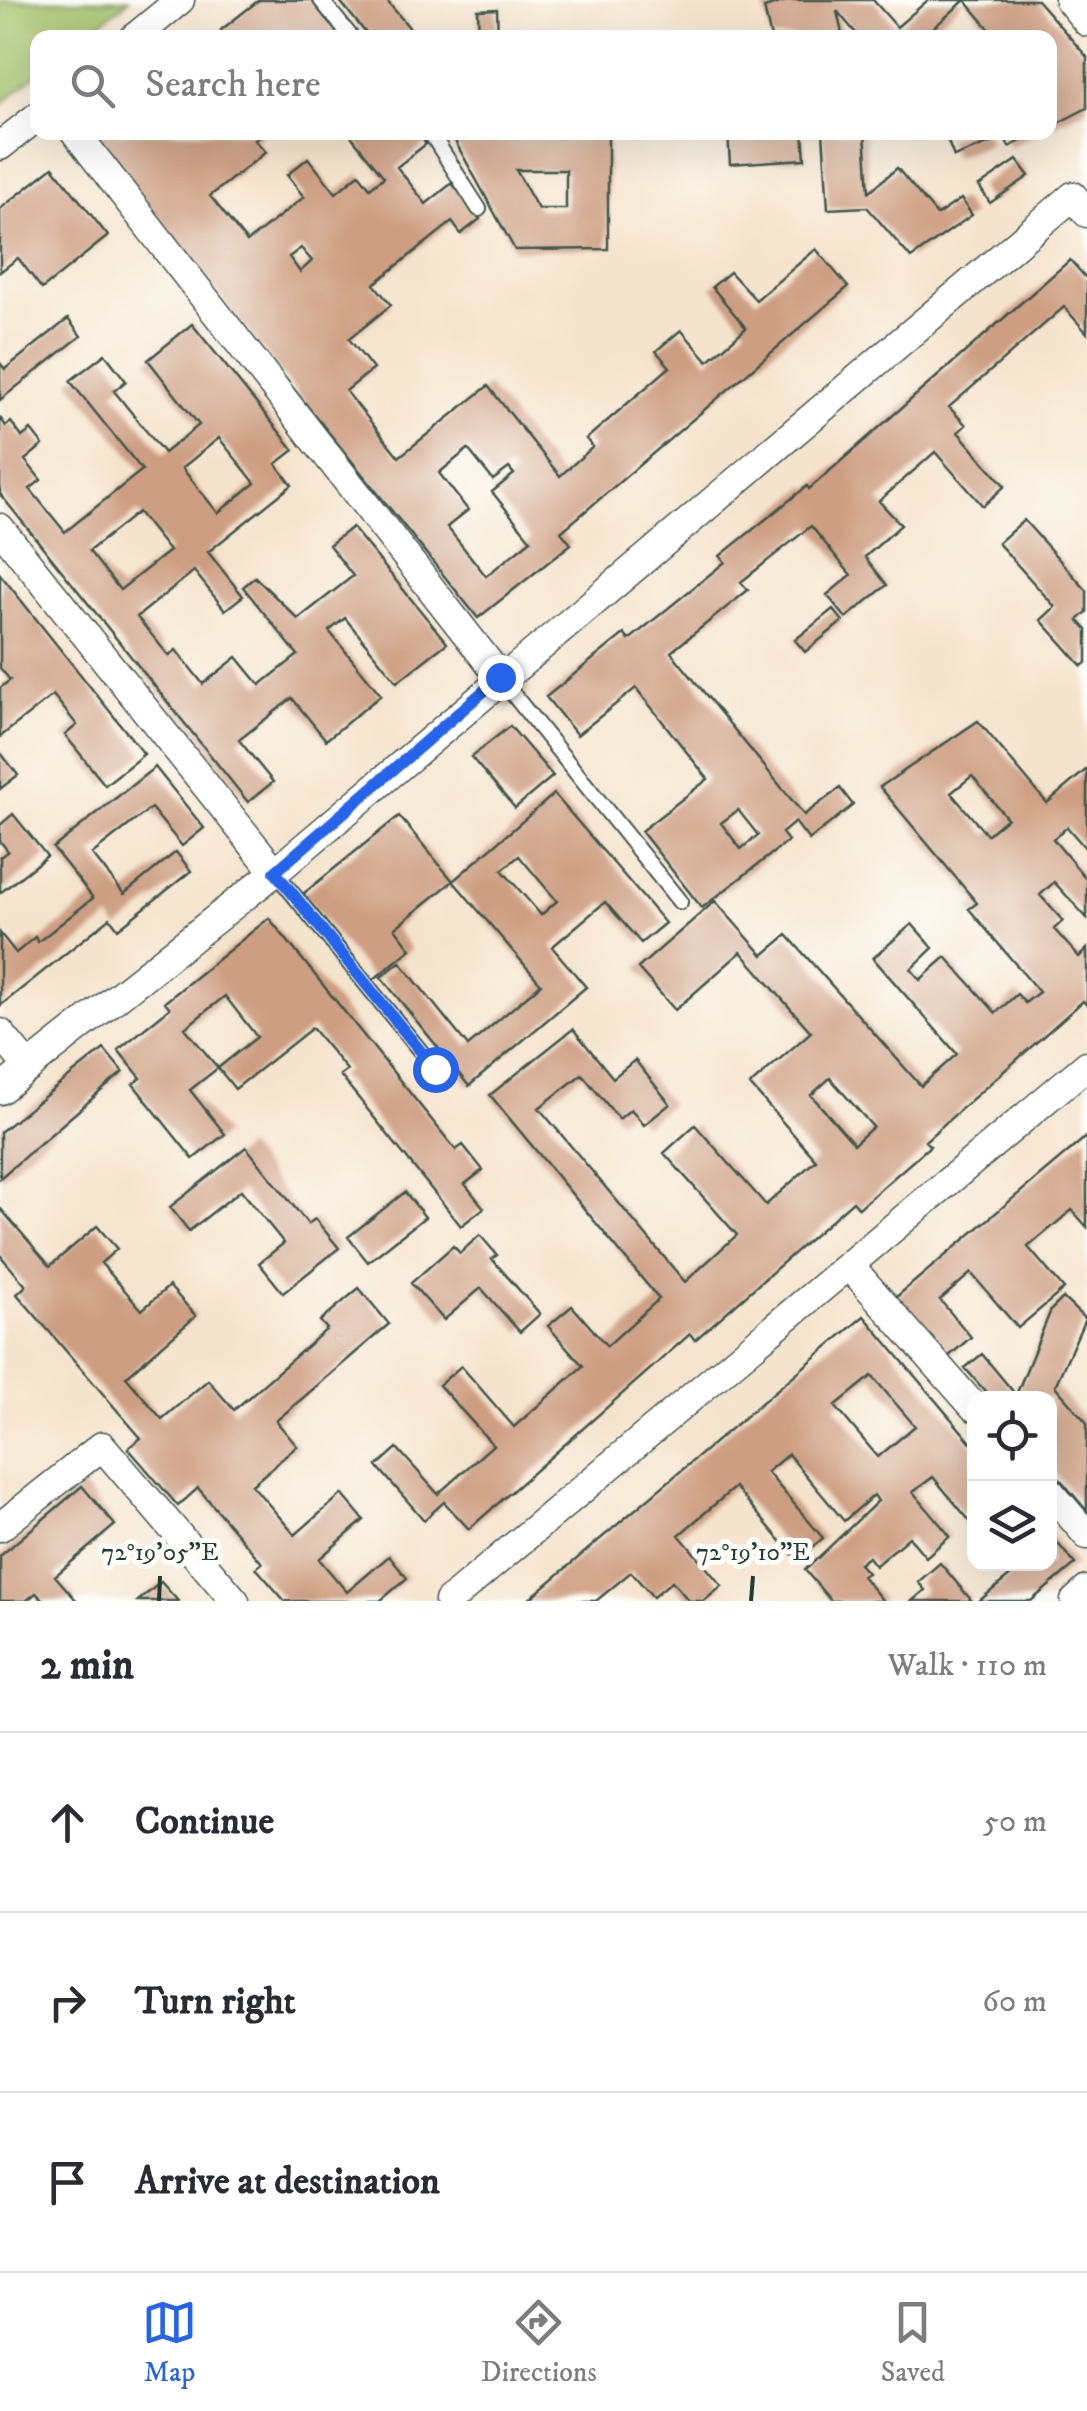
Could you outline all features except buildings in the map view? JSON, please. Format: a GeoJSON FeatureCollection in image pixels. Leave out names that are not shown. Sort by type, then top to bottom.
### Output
{"type":"FeatureCollection","features":[{"type":"Feature","properties":{"kind":"street"},"geometry":{"type":"LineString","coordinates":[[144,30],[180,0]]}},
{"type":"Feature","properties":{"kind":"street"},"geometry":{"type":"LineString","coordinates":[[1070,0],[1087,22]]}},
{"type":"Feature","properties":{"kind":"street"},"geometry":{"type":"LineString","coordinates":[[0,146],[30,122]]}},
{"type":"Feature","properties":{"kind":"street"},"geometry":{"type":"LineString","coordinates":[[80,140],[500,677]]}},
{"type":"Feature","properties":{"kind":"street"},"geometry":{"type":"LineString","coordinates":[[0,1090],[275,872],[500,677],[1082,197]]}},
{"type":"Feature","properties":{"kind":"street"},"geometry":{"type":"LineString","coordinates":[[0,528],[275,872]]}},
{"type":"Feature","properties":{"kind":"street"},"geometry":{"type":"LineString","coordinates":[[0,1033],[29,1068]]}},
{"type":"Feature","properties":{"kind":"street"},"geometry":{"type":"LineString","coordinates":[[449,1601],[1087,1065]]}},
{"type":"Feature","properties":{"kind":"street"},"geometry":{"type":"LineString","coordinates":[[850,1264],[967,1399]]}},
{"type":"Feature","properties":{"kind":"street"},"geometry":{"type":"LineString","coordinates":[[0,1528],[102,1446],[234,1601]]}},
{"type":"Feature","properties":{"kind":"street"},"geometry":{"type":"LineString","coordinates":[[1057,1500],[1087,1535]]}},
{"type":"Feature","properties":{"kind":"street"},"geometry":{"type":"LineString","coordinates":[[1075,1601],[1087,1590]]}},
{"type":"Feature","properties":{"kind":"lane"},"geometry":{"type":"LineString","coordinates":[[321,0],[345,30]]}},
{"type":"Feature","properties":{"kind":"lane"},"geometry":{"type":"LineString","coordinates":[[435,140],[479,208]]}},
{"type":"Feature","properties":{"kind":"lane"},"geometry":{"type":"LineString","coordinates":[[500,677],[680,902]]}},
{"type":"Feature","properties":{"kind":"lane"},"geometry":{"type":"LineString","coordinates":[[275,872],[435,1069]]}},
{"type":"Feature","properties":{"kind":"green space"},"geometry":{"type":"Polygon","coordinates":[[[0,0],[129,0],[92,30],[30,30],[30,80],[0,105],[0,0]]]}},
{"type":"Feature","properties":{"kind":"route"},"geometry":{"type":"LineString","coordinates":[[435,1069],[275,872],[500,677]]}}]}
